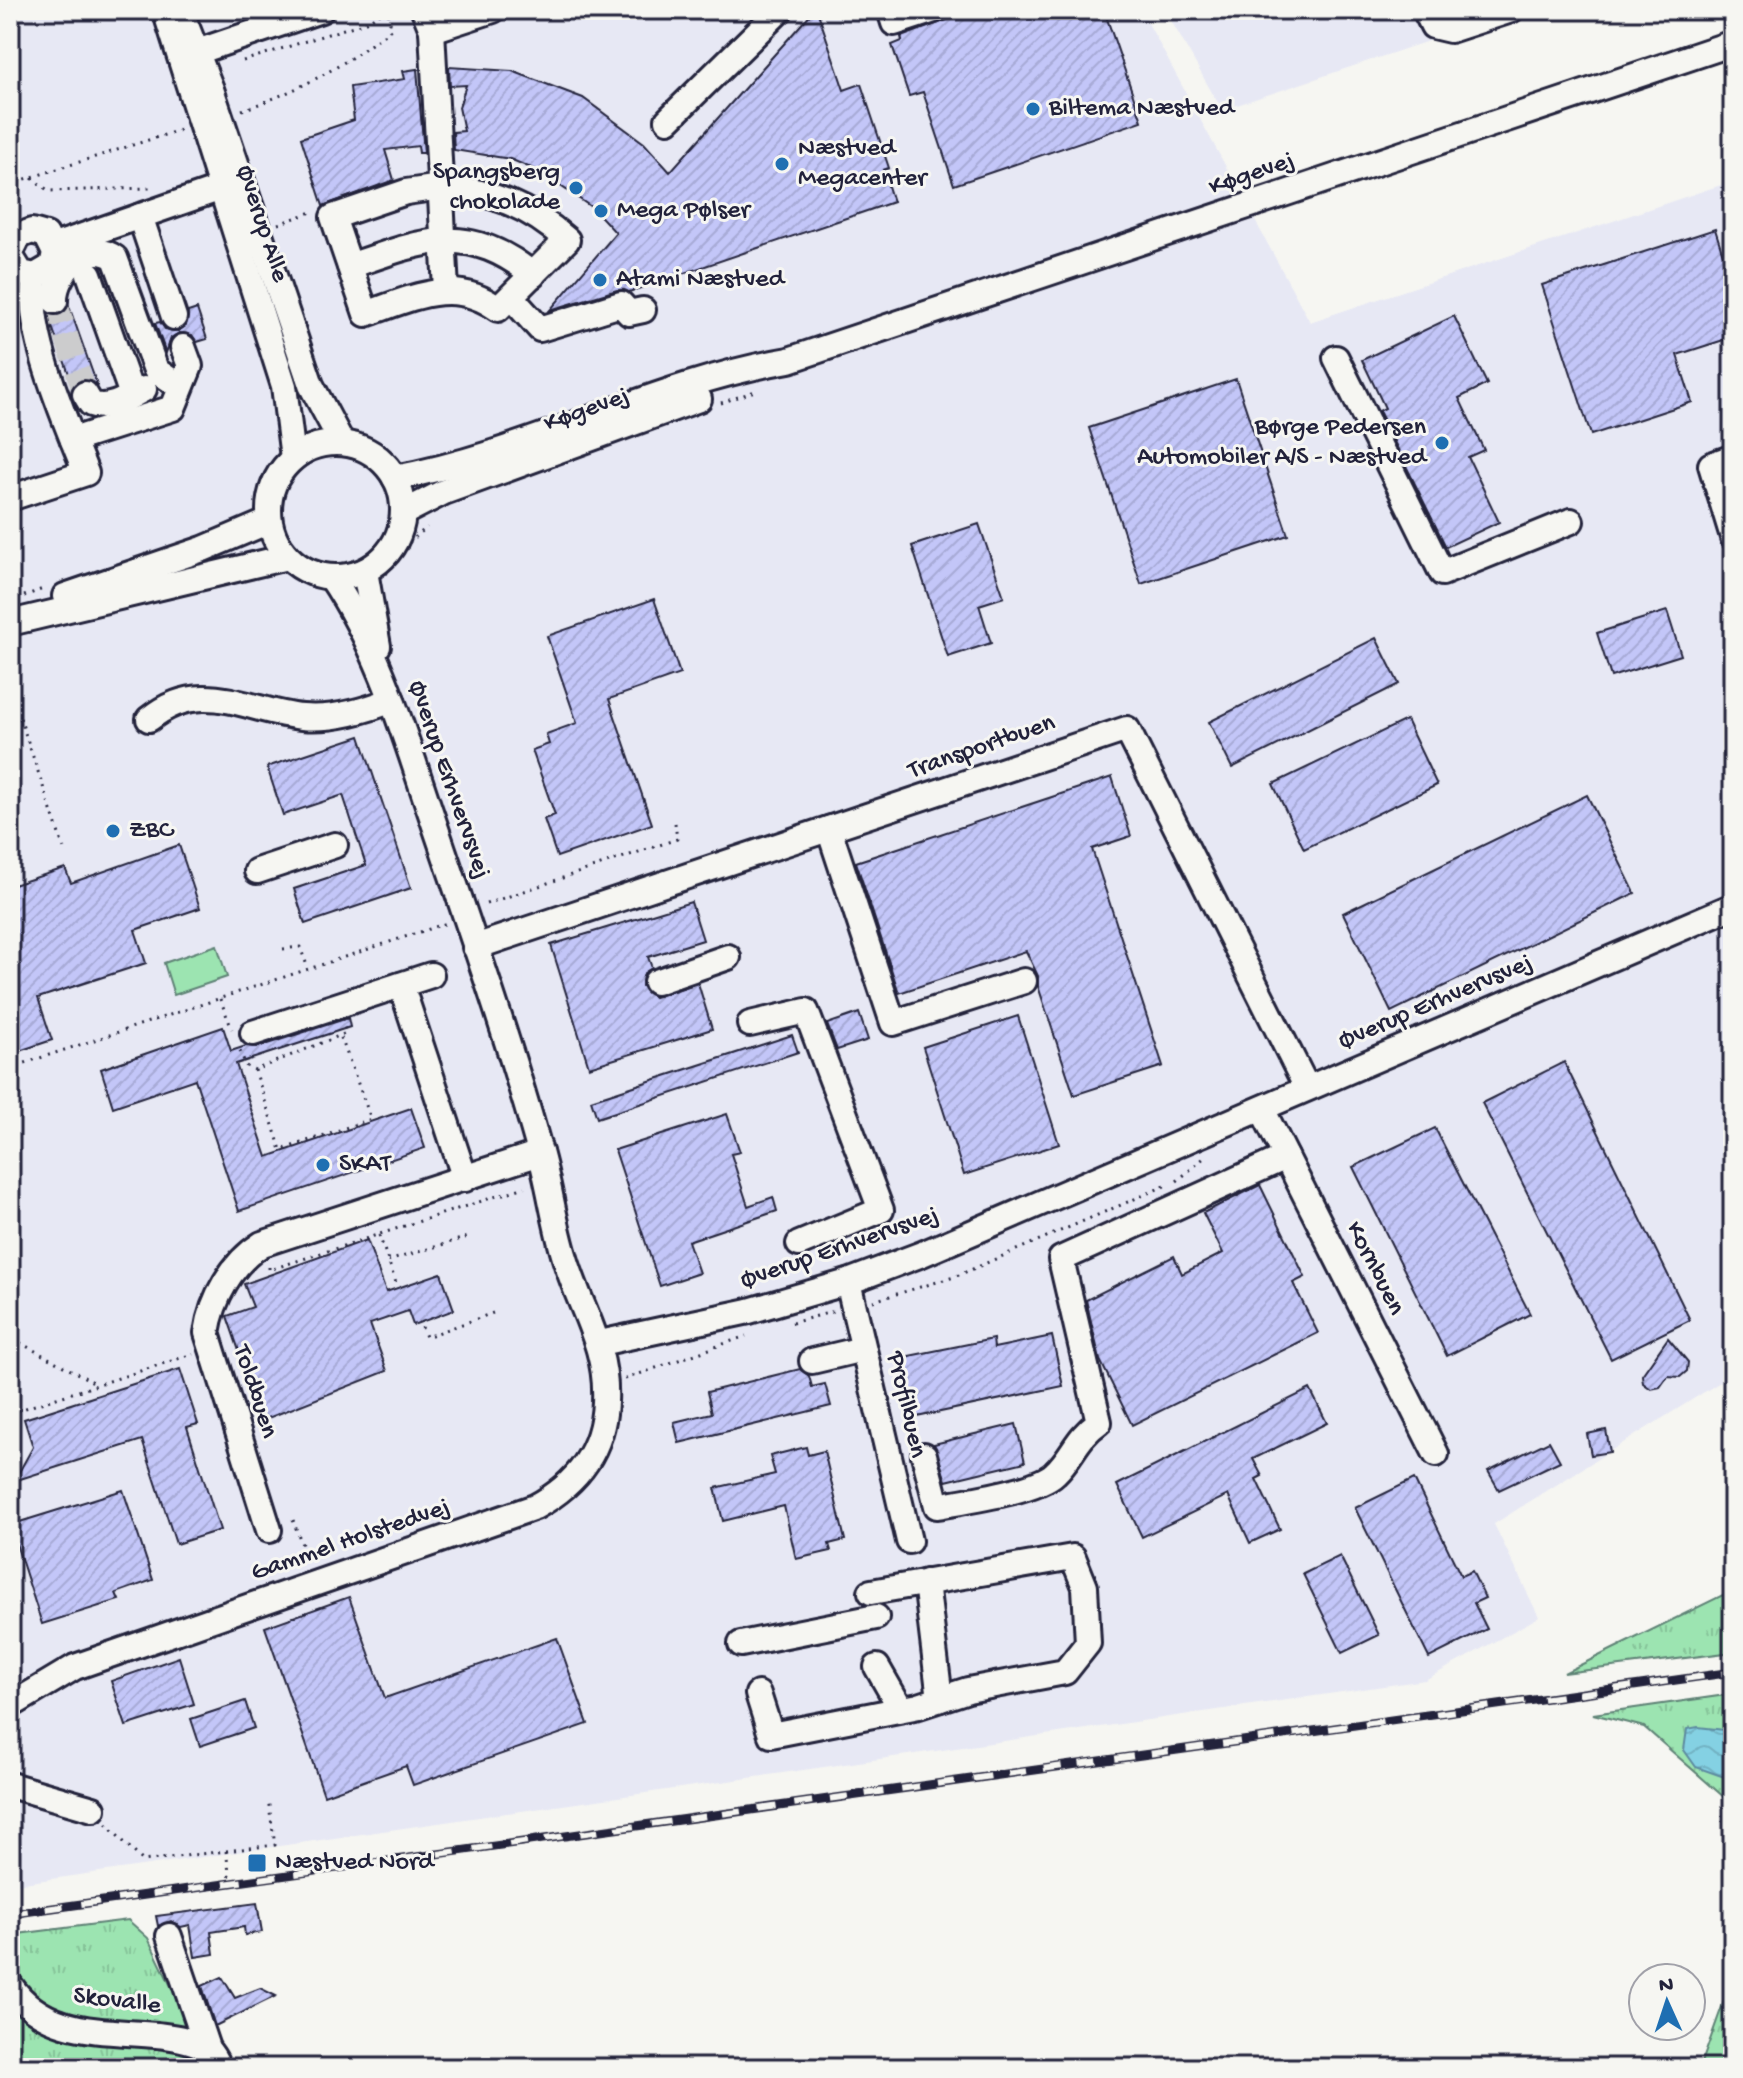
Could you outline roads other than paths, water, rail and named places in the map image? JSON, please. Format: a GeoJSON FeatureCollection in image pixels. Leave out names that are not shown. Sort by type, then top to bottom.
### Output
{"type":"FeatureCollection","features":[{"type":"Feature","properties":{"kind":"street","name":"Øverup Alle"},"geometry":{"type":"LineString","coordinates":[[165,10],[194,61]]}},
{"type":"Feature","properties":{"kind":"street","name":"Øverup Alle"},"geometry":{"type":"LineString","coordinates":[[180,10],[231,185],[284,386],[293,452]]}},
{"type":"Feature","properties":{"kind":"street"},"geometry":{"type":"LineString","coordinates":[[194,61],[321,10]]}},
{"type":"Feature","properties":{"kind":"street"},"geometry":{"type":"LineString","coordinates":[[446,290],[428,20],[464,19],[493,10]]}},
{"type":"Feature","properties":{"kind":"street"},"geometry":{"type":"LineString","coordinates":[[668,120],[780,10]]}},
{"type":"Feature","properties":{"kind":"street"},"geometry":{"type":"LineString","coordinates":[[890,10],[894,23],[934,10]]}},
{"type":"Feature","properties":{"kind":"street"},"geometry":{"type":"LineString","coordinates":[[1425,10],[1433,26],[1450,30],[1511,10]]}},
{"type":"Feature","properties":{"kind":"street","name":"Køgevej"},"geometry":{"type":"LineString","coordinates":[[410,509],[746,381],[789,360],[1733,43]]}},
{"type":"Feature","properties":{"kind":"street","name":"Øverup Alle"},"geometry":{"type":"LineString","coordinates":[[231,185],[311,385],[339,437]]}},
{"type":"Feature","properties":{"kind":"street"},"geometry":{"type":"LineString","coordinates":[[54,246],[231,185]]}},
{"type":"Feature","properties":{"kind":"street"},"geometry":{"type":"LineString","coordinates":[[441,187],[466,189],[514,203],[567,240],[498,309],[474,294],[446,290],[366,314],[333,217],[406,192],[441,187]]}},
{"type":"Feature","properties":{"kind":"street"},"geometry":{"type":"LineString","coordinates":[[140,216],[174,317]]}},
{"type":"Feature","properties":{"kind":"street"},"geometry":{"type":"LineString","coordinates":[[39,232],[54,246],[52,266],[35,276],[21,273],[12,242],[39,232]]}},
{"type":"Feature","properties":{"kind":"street"},"geometry":{"type":"LineString","coordinates":[[350,266],[421,242],[443,239],[492,247],[533,275]]}},
{"type":"Feature","properties":{"kind":"street"},"geometry":{"type":"LineString","coordinates":[[55,301],[60,281],[81,256],[92,251],[109,253],[115,258],[167,378],[173,408],[95,406],[85,394]]}},
{"type":"Feature","properties":{"kind":"street"},"geometry":{"type":"LineString","coordinates":[[89,274],[123,408]]}},
{"type":"Feature","properties":{"kind":"street"},"geometry":{"type":"LineString","coordinates":[[10,498],[86,473],[37,331],[32,293],[35,276]]}},
{"type":"Feature","properties":{"kind":"street"},"geometry":{"type":"LineString","coordinates":[[511,297],[540,329],[621,304],[629,313],[643,310]]}},
{"type":"Feature","properties":{"kind":"street"},"geometry":{"type":"LineString","coordinates":[[167,378],[190,366],[183,347]]}},
{"type":"Feature","properties":{"kind":"street"},"geometry":{"type":"LineString","coordinates":[[1336,358],[1442,573],[1571,521]]}},
{"type":"Feature","properties":{"kind":"street","name":"Køgevej"},"geometry":{"type":"LineString","coordinates":[[402,477],[737,370],[789,360]]}},
{"type":"Feature","properties":{"kind":"street"},"geometry":{"type":"LineString","coordinates":[[73,440],[123,408]]}},
{"type":"Feature","properties":{"kind":"street"},"geometry":{"type":"LineString","coordinates":[[10,622],[280,559],[335,584],[366,578],[388,553],[410,509],[402,477],[368,450],[339,437],[293,452],[272,486],[263,524]]}},
{"type":"Feature","properties":{"kind":"street"},"geometry":{"type":"LineString","coordinates":[[1733,457],[1711,465],[1733,537]]}},
{"type":"Feature","properties":{"kind":"street"},"geometry":{"type":"LineString","coordinates":[[263,524],[275,540],[280,559]]}},
{"type":"Feature","properties":{"kind":"street"},"geometry":{"type":"LineString","coordinates":[[10,622],[69,594],[203,549],[263,524]]}},
{"type":"Feature","properties":{"kind":"street","name":"Øverup Erhvervsvej"},"geometry":{"type":"LineString","coordinates":[[366,578],[384,676],[540,1153],[565,1258],[600,1343],[749,1311],[848,1282],[922,1254],[1733,906]]}},
{"type":"Feature","properties":{"kind":"street","name":"Øverup Erhvervsvej"},"geometry":{"type":"LineString","coordinates":[[335,584],[384,676]]}},
{"type":"Feature","properties":{"kind":"street"},"geometry":{"type":"LineString","coordinates":[[149,719],[166,706],[208,698],[231,698],[303,717],[347,714],[392,700]]}},
{"type":"Feature","properties":{"kind":"street","name":"Transportbuen"},"geometry":{"type":"LineString","coordinates":[[475,947],[1127,729],[1307,1088]]}},
{"type":"Feature","properties":{"kind":"street"},"geometry":{"type":"LineString","coordinates":[[829,829],[893,1023],[1024,981]]}},
{"type":"Feature","properties":{"kind":"street"},"geometry":{"type":"LineString","coordinates":[[257,871],[335,845]]}},
{"type":"Feature","properties":{"kind":"street"},"geometry":{"type":"LineString","coordinates":[[656,982],[728,957]]}},
{"type":"Feature","properties":{"kind":"street"},"geometry":{"type":"LineString","coordinates":[[253,1033],[431,975]]}},
{"type":"Feature","properties":{"kind":"street"},"geometry":{"type":"LineString","coordinates":[[401,985],[465,1179]]}},
{"type":"Feature","properties":{"kind":"street"},"geometry":{"type":"LineString","coordinates":[[750,1024],[806,1011],[881,1210],[799,1244]]}},
{"type":"Feature","properties":{"kind":"street","name":"Kornbuen"},"geometry":{"type":"LineString","coordinates":[[1262,1109],[1436,1454]]}},
{"type":"Feature","properties":{"kind":"street","name":"Toldbuen"},"geometry":{"type":"LineString","coordinates":[[269,1530],[210,1348],[209,1319],[233,1268],[243,1256],[262,1244],[540,1153]]}},
{"type":"Feature","properties":{"kind":"street"},"geometry":{"type":"LineString","coordinates":[[892,1472],[925,1459],[937,1506],[1006,1493],[1054,1475],[1081,1435],[1099,1422],[1061,1259],[1286,1157]]}},
{"type":"Feature","properties":{"kind":"street","name":"Profilbuen"},"geometry":{"type":"LineString","coordinates":[[848,1282],[909,1541]]}},
{"type":"Feature","properties":{"kind":"street","name":"Gammel Holstedvej"},"geometry":{"type":"LineString","coordinates":[[10,1706],[75,1667],[535,1507],[573,1481],[597,1446],[603,1425],[606,1384],[600,1343]]}},
{"type":"Feature","properties":{"kind":"street"},"geometry":{"type":"LineString","coordinates":[[812,1361],[863,1349]]}},
{"type":"Feature","properties":{"kind":"street"},"geometry":{"type":"LineString","coordinates":[[758,1694],[771,1735],[901,1709],[968,1690],[1065,1672],[1088,1643],[1085,1587],[1073,1557],[871,1592]]}},
{"type":"Feature","properties":{"kind":"street"},"geometry":{"type":"LineString","coordinates":[[926,1582],[940,1699]]}},
{"type":"Feature","properties":{"kind":"street"},"geometry":{"type":"LineString","coordinates":[[741,1644],[876,1617]]}},
{"type":"Feature","properties":{"kind":"street"},"geometry":{"type":"LineString","coordinates":[[877,1667],[901,1709]]}},
{"type":"Feature","properties":{"kind":"street"},"geometry":{"type":"LineString","coordinates":[[10,1785],[93,1809]]}},
{"type":"Feature","properties":{"kind":"street"},"geometry":{"type":"LineString","coordinates":[[169,1936],[213,2058]]}},
{"type":"Feature","properties":{"kind":"street","name":"Skovalle"},"geometry":{"type":"LineString","coordinates":[[10,1985],[21,2001],[46,2019],[75,2028],[172,2037],[213,2058]]}},
{"type":"Feature","properties":{"kind":"water"},"geometry":{"type":"Polygon","coordinates":[[[1698,1727],[1733,1731],[1733,1780],[1696,1767],[1684,1750],[1687,1729],[1698,1727]]]}},
{"type":"Feature","properties":{"kind":"tunnel"},"geometry":{"type":"LineString","coordinates":[[55,301],[85,394]]}},
{"type":"Feature","properties":{"kind":"railway"},"geometry":{"type":"LineString","coordinates":[[10,1914],[1733,1672]]}},
{"type":"Feature","properties":{"kind":"place","name":"Biltema Næstved"},"geometry":{"type":"Point","coordinates":[1033,109]}},
{"type":"Feature","properties":{"kind":"place","name":"Næstved Megacenter"},"geometry":{"type":"Point","coordinates":[782,164]}},
{"type":"Feature","properties":{"kind":"place","name":"Spangsberg chokolade"},"geometry":{"type":"Point","coordinates":[576,188]}},
{"type":"Feature","properties":{"kind":"place","name":"Mega Pølser"},"geometry":{"type":"Point","coordinates":[601,211]}},
{"type":"Feature","properties":{"kind":"place","name":"Atami Næstved"},"geometry":{"type":"Point","coordinates":[600,280]}},
{"type":"Feature","properties":{"kind":"place","name":"Børge Pedersen Automobiler A/S - Næstved"},"geometry":{"type":"Point","coordinates":[1442,443]}},
{"type":"Feature","properties":{"kind":"place","name":"ZBC"},"geometry":{"type":"Point","coordinates":[113,831]}},
{"type":"Feature","properties":{"kind":"place","name":"SKAT"},"geometry":{"type":"Point","coordinates":[323,1165]}},
{"type":"Feature","properties":{"kind":"place","name":"Næstved Nord"},"geometry":{"type":"Point","coordinates":[257,1863]}}]}
